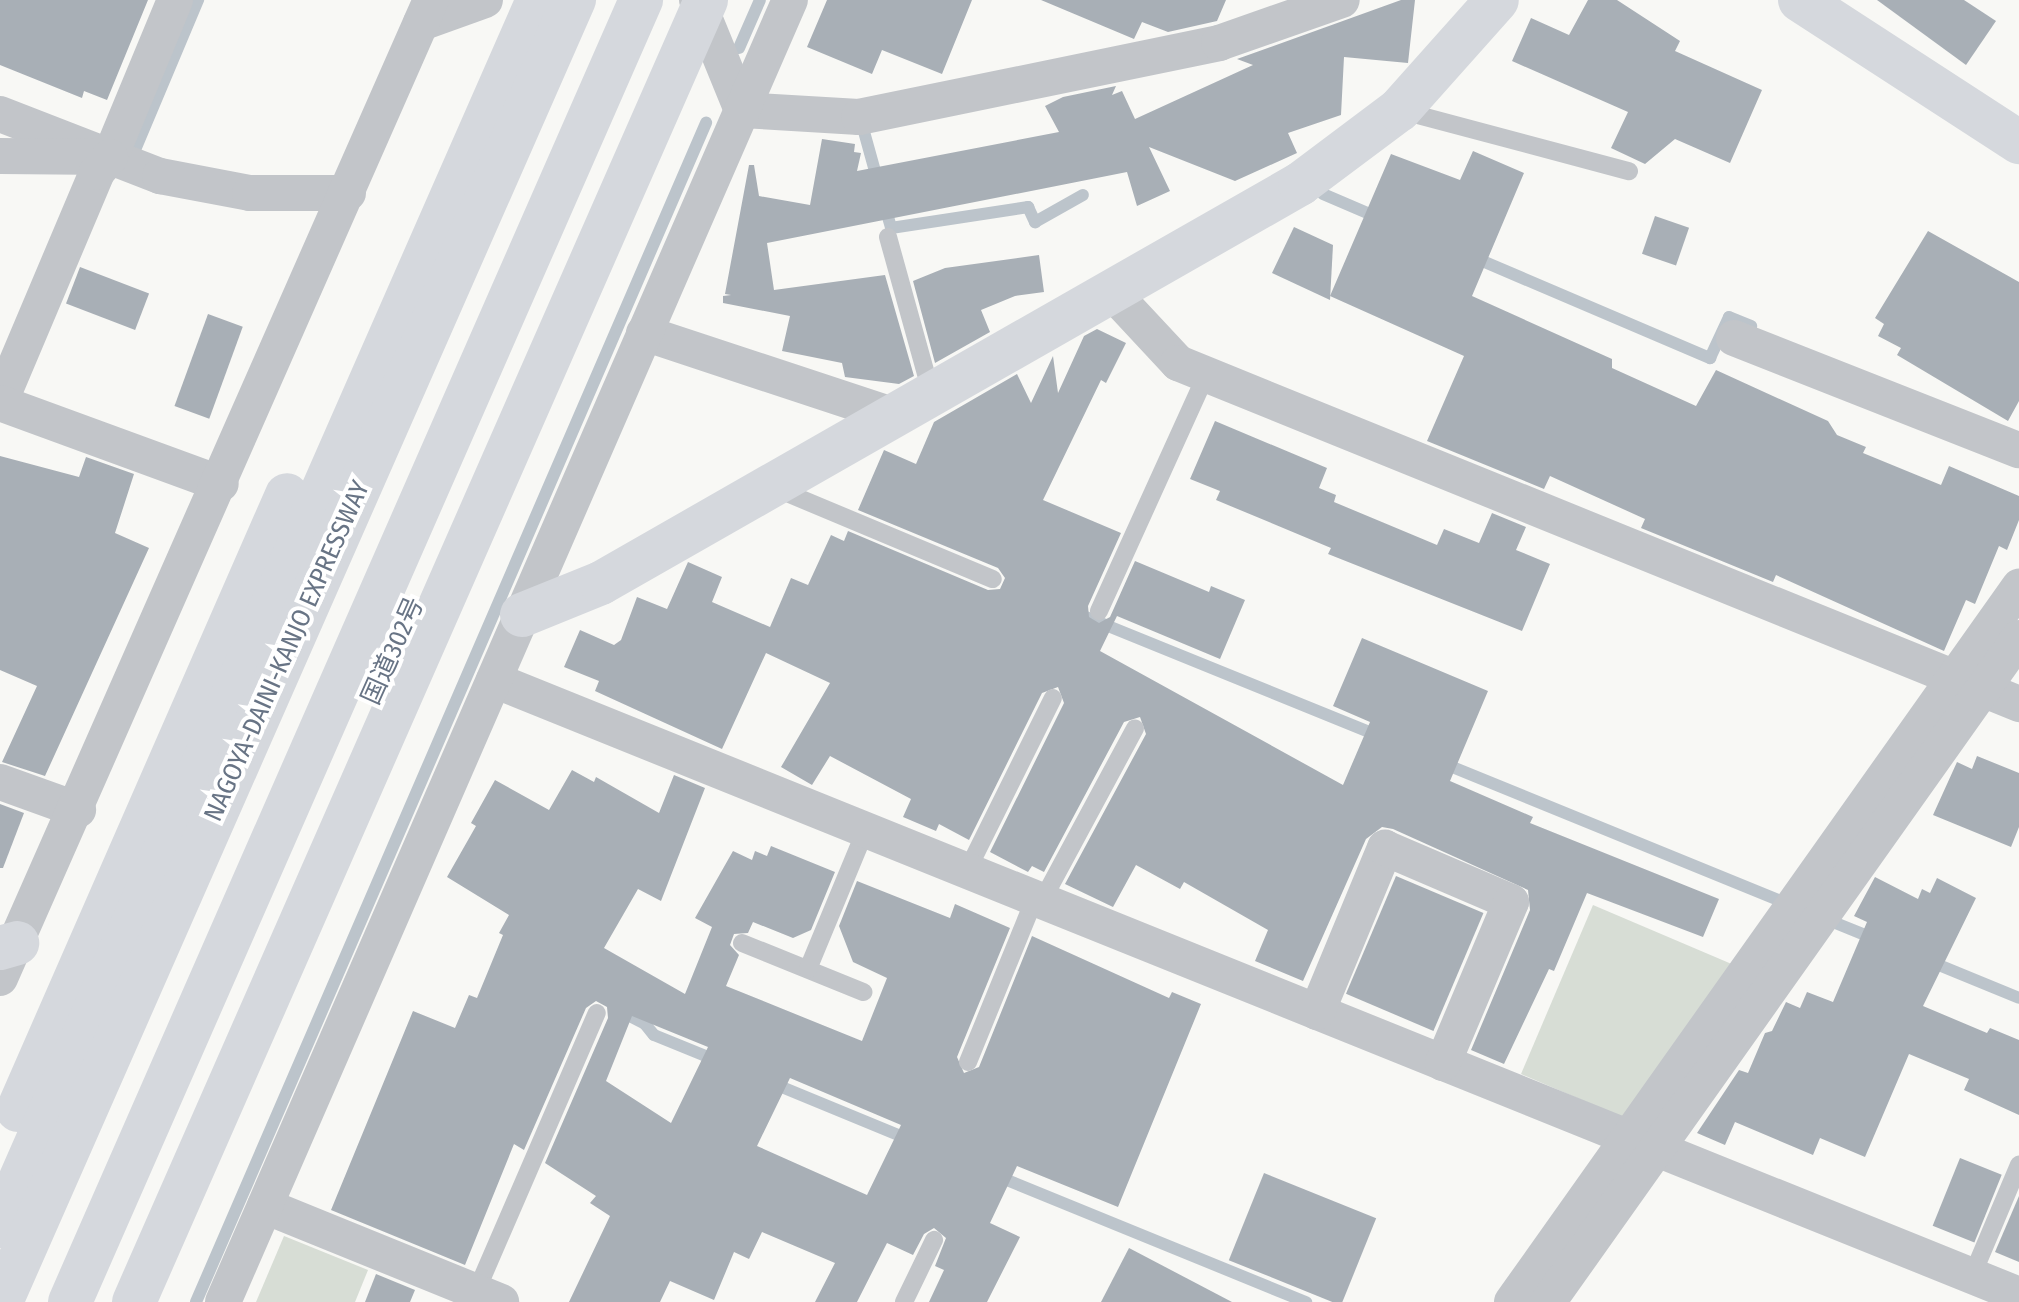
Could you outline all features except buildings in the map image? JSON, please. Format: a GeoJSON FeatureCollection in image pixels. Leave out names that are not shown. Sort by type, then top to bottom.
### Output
{"type":"FeatureCollection","features":[{"type":"Feature","properties":{"kind":"main road"},"geometry":{"type":"LineString","coordinates":[[1,1149],[102,910],[508,0]]}},
{"type":"Feature","properties":{"kind":"main road"},"geometry":{"type":"LineString","coordinates":[[0,1226],[538,0]]}},
{"type":"Feature","properties":{"kind":"main road","name":"NAGOYA-DAINI-KANJO EXPRESSWAY"},"geometry":{"type":"LineString","coordinates":[[1,1302],[574,0]]}},
{"type":"Feature","properties":{"kind":"main road"},"geometry":{"type":"LineString","coordinates":[[70,1302],[641,0]]}},
{"type":"Feature","properties":{"kind":"main road","name":"国道302号"},"geometry":{"type":"LineString","coordinates":[[107,1302],[680,0]]}},
{"type":"Feature","properties":{"kind":"main road"},"geometry":{"type":"LineString","coordinates":[[134,1302],[706,0]]}},
{"type":"Feature","properties":{"kind":"main road"},"geometry":{"type":"LineString","coordinates":[[522,615],[601,583],[1300,184],[1399,110],[1497,0]]}},
{"type":"Feature","properties":{"kind":"main road"},"geometry":{"type":"LineString","coordinates":[[1815,4],[2019,142]]}},
{"type":"Feature","properties":{"kind":"street"},"geometry":{"type":"LineString","coordinates":[[175,0],[110,157],[97,172],[0,403],[221,484]]}},
{"type":"Feature","properties":{"kind":"street"},"geometry":{"type":"LineString","coordinates":[[6,957],[78,810],[426,11],[485,0]]}},
{"type":"Feature","properties":{"kind":"street"},"geometry":{"type":"LineString","coordinates":[[697,0],[742,110]]}},
{"type":"Feature","properties":{"kind":"street"},"geometry":{"type":"LineString","coordinates":[[223,1302],[790,0]]}},
{"type":"Feature","properties":{"kind":"street"},"geometry":{"type":"LineString","coordinates":[[742,110],[859,117],[1219,43],[1291,6],[1342,0]]}},
{"type":"Feature","properties":{"kind":"street"},"geometry":{"type":"LineString","coordinates":[[0,114],[160,176],[250,193],[348,193]]}},
{"type":"Feature","properties":{"kind":"street"},"geometry":{"type":"LineString","coordinates":[[0,156],[110,157]]}},
{"type":"Feature","properties":{"kind":"street"},"geometry":{"type":"LineString","coordinates":[[1110,290],[1178,363],[2019,704]]}},
{"type":"Feature","properties":{"kind":"street"},"geometry":{"type":"LineString","coordinates":[[644,333],[892,415]]}},
{"type":"Feature","properties":{"kind":"street"},"geometry":{"type":"LineString","coordinates":[[1734,338],[2019,450]]}},
{"type":"Feature","properties":{"kind":"street"},"geometry":{"type":"LineString","coordinates":[[1512,1302],[1642,1143],[1968,684],[2019,587]]}},
{"type":"Feature","properties":{"kind":"street"},"geometry":{"type":"LineString","coordinates":[[1968,684],[2019,638]]}},
{"type":"Feature","properties":{"kind":"street"},"geometry":{"type":"LineString","coordinates":[[494,680],[2019,1295]]}},
{"type":"Feature","properties":{"kind":"street"},"geometry":{"type":"LineString","coordinates":[[0,782],[78,810]]}},
{"type":"Feature","properties":{"kind":"street"},"geometry":{"type":"LineString","coordinates":[[1317,1012],[1385,848],[1511,902],[1443,1063]]}},
{"type":"Feature","properties":{"kind":"street"},"geometry":{"type":"LineString","coordinates":[[1548,1302],[1642,1143]]}},
{"type":"Feature","properties":{"kind":"street"},"geometry":{"type":"LineString","coordinates":[[265,1206],[488,1297]]}},
{"type":"Feature","properties":{"kind":"lane"},"geometry":{"type":"LineString","coordinates":[[1399,110],[1629,171]]}},
{"type":"Feature","properties":{"kind":"lane"},"geometry":{"type":"LineString","coordinates":[[888,237],[931,392]]}},
{"type":"Feature","properties":{"kind":"lane"},"geometry":{"type":"LineString","coordinates":[[1099,611],[1206,375]]}},
{"type":"Feature","properties":{"kind":"lane"},"geometry":{"type":"LineString","coordinates":[[769,485],[993,579]]}},
{"type":"Feature","properties":{"kind":"lane"},"geometry":{"type":"LineString","coordinates":[[967,871],[1053,698]]}},
{"type":"Feature","properties":{"kind":"lane"},"geometry":{"type":"LineString","coordinates":[[968,1062],[1038,900],[1135,728]]}},
{"type":"Feature","properties":{"kind":"lane"},"geometry":{"type":"LineString","coordinates":[[808,969],[866,829]]}},
{"type":"Feature","properties":{"kind":"lane"},"geometry":{"type":"LineString","coordinates":[[742,943],[863,992]]}},
{"type":"Feature","properties":{"kind":"lane"},"geometry":{"type":"LineString","coordinates":[[488,1297],[597,1013]]}},
{"type":"Feature","properties":{"kind":"lane"},"geometry":{"type":"LineString","coordinates":[[1972,1276],[2019,1165]]}},
{"type":"Feature","properties":{"kind":"lane"},"geometry":{"type":"LineString","coordinates":[[904,1302],[934,1240]]}},
{"type":"Feature","properties":{"kind":"shaded area"},"geometry":{"type":"Polygon","coordinates":[[[1593,905],[1734,965],[1624,1118],[1521,1074],[1593,905]]]}},
{"type":"Feature","properties":{"kind":"shaded area"},"geometry":{"type":"Polygon","coordinates":[[[284,1236],[368,1270],[355,1302],[256,1302],[284,1236]]]}},
{"type":"Feature","properties":{"kind":"waterway"},"geometry":{"type":"LineString","coordinates":[[135,150],[198,0]]}},
{"type":"Feature","properties":{"kind":"waterway"},"geometry":{"type":"LineString","coordinates":[[739,48],[760,0]]}},
{"type":"Feature","properties":{"kind":"waterway"},"geometry":{"type":"LineString","coordinates":[[196,1302],[706,123]]}},
{"type":"Feature","properties":{"kind":"waterway"},"geometry":{"type":"LineString","coordinates":[[863,128],[878,182]]}},
{"type":"Feature","properties":{"kind":"waterway"},"geometry":{"type":"LineString","coordinates":[[1323,194],[1379,218]]}},
{"type":"Feature","properties":{"kind":"waterway"},"geometry":{"type":"LineString","coordinates":[[884,203],[891,228],[1028,207],[1035,222],[1083,195]]}},
{"type":"Feature","properties":{"kind":"waterway"},"geometry":{"type":"LineString","coordinates":[[1473,257],[1710,358],[1729,317],[1751,326]]}},
{"type":"Feature","properties":{"kind":"waterway"},"geometry":{"type":"LineString","coordinates":[[1081,615],[1379,736]]}},
{"type":"Feature","properties":{"kind":"waterway"},"geometry":{"type":"LineString","coordinates":[[1440,762],[1781,901]]}},
{"type":"Feature","properties":{"kind":"waterway"},"geometry":{"type":"LineString","coordinates":[[1833,922],[1875,939]]}},
{"type":"Feature","properties":{"kind":"waterway"},"geometry":{"type":"LineString","coordinates":[[1929,961],[2019,998]]}},
{"type":"Feature","properties":{"kind":"waterway"},"geometry":{"type":"LineString","coordinates":[[618,1010],[645,1024],[654,1035],[718,1061]]}},
{"type":"Feature","properties":{"kind":"waterway"},"geometry":{"type":"LineString","coordinates":[[772,1083],[910,1140]]}},
{"type":"Feature","properties":{"kind":"waterway"},"geometry":{"type":"LineString","coordinates":[[997,1176],[1306,1302]]}}]}
